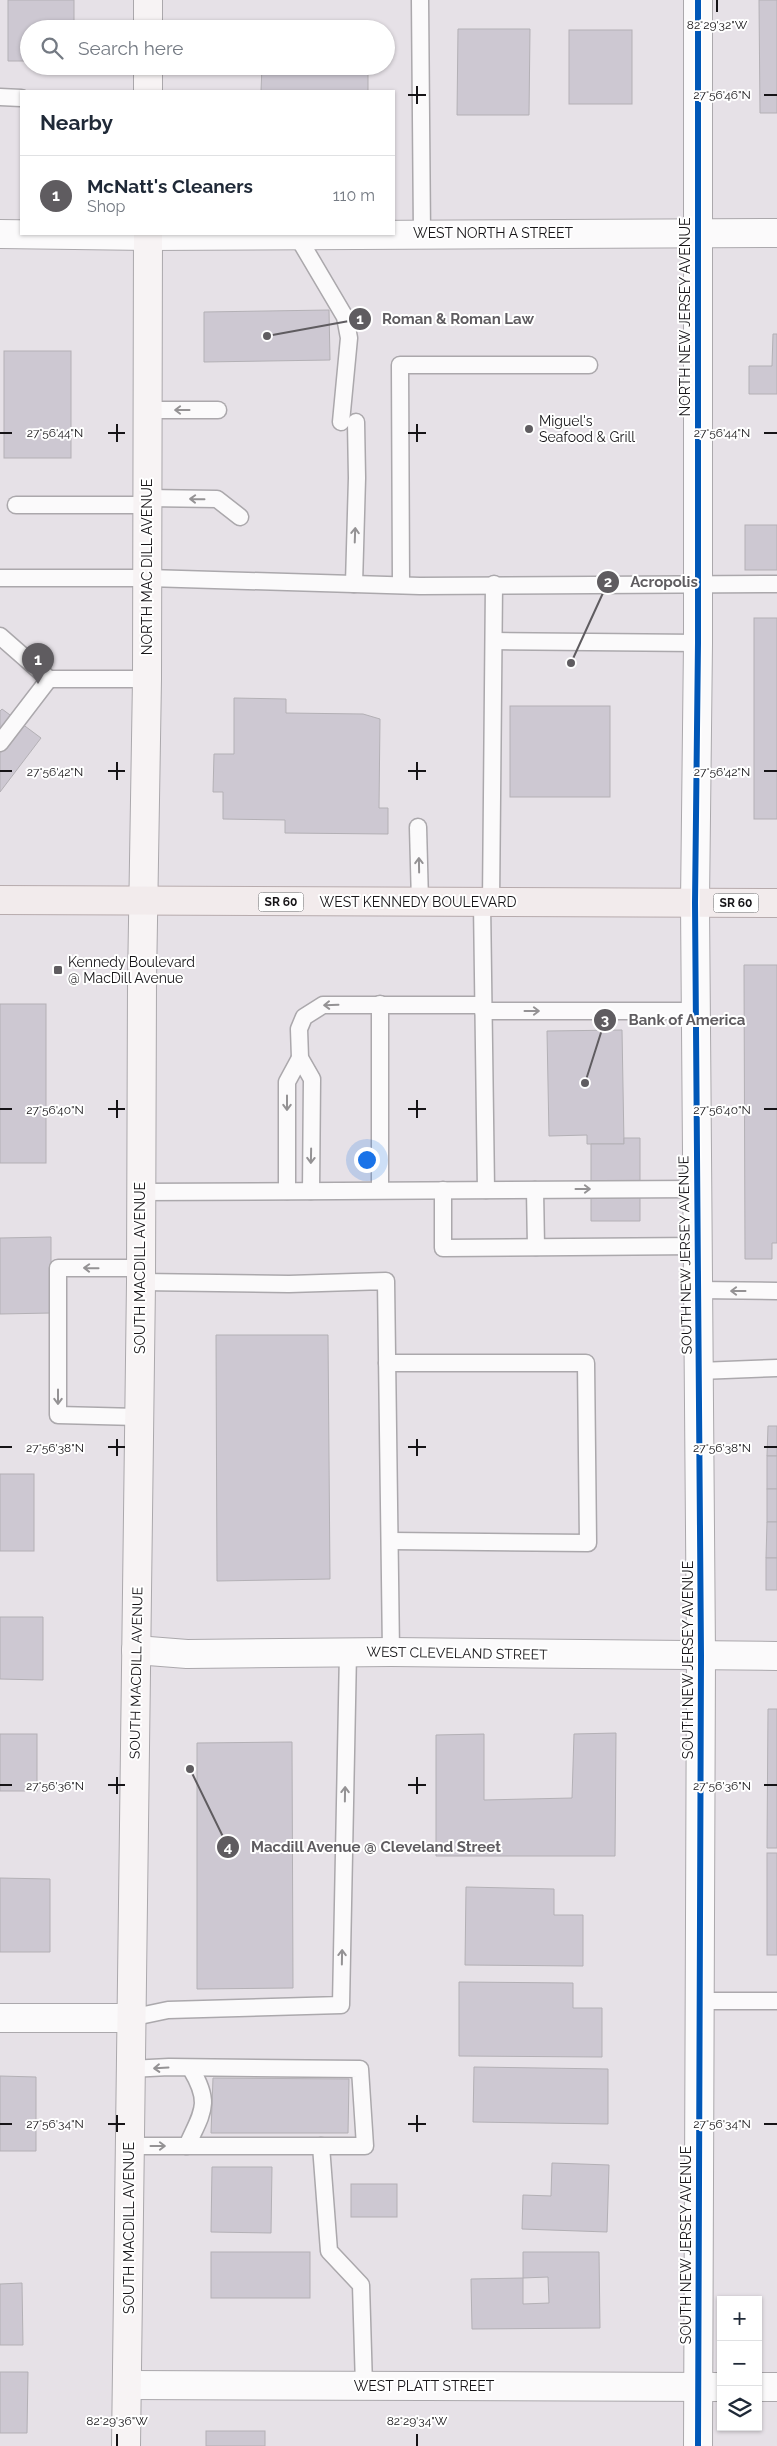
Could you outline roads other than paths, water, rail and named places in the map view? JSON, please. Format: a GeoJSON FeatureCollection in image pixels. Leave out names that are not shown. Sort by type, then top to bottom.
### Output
{"type":"FeatureCollection","features":[{"type":"Feature","properties":{"kind":"main road","name":"WEST KENNEDY BOULEVARD"},"geometry":{"type":"LineString","coordinates":[[0,900],[777,904]]}},
{"type":"Feature","properties":{"kind":"street"},"geometry":{"type":"LineString","coordinates":[[148,0],[148,20]]}},
{"type":"Feature","properties":{"kind":"street","name":"NORTH NEW JERSEY AVENUE"},"geometry":{"type":"LineString","coordinates":[[695,903],[698,643],[698,0]]}},
{"type":"Feature","properties":{"kind":"street"},"geometry":{"type":"LineString","coordinates":[[148,75],[148,90]]}},
{"type":"Feature","properties":{"kind":"street","name":"WEST NORTH A STREET"},"geometry":{"type":"LineString","coordinates":[[395,234],[777,233]]}},
{"type":"Feature","properties":{"kind":"street","name":"WEST NORTH A STREET"},"geometry":{"type":"LineString","coordinates":[[0,234],[20,234]]}},
{"type":"Feature","properties":{"kind":"street","name":"NORTH MAC DILL AVENUE"},"geometry":{"type":"LineString","coordinates":[[143,901],[148,578],[148,235]]}},
{"type":"Feature","properties":{"kind":"street","name":"SOUTH MACDILL AVENUE"},"geometry":{"type":"LineString","coordinates":[[126,2446],[143,901]]}},
{"type":"Feature","properties":{"kind":"street","name":"SOUTH NEW JERSEY AVENUE"},"geometry":{"type":"LineString","coordinates":[[695,903],[701,1655],[700,2001],[710,2387],[698,2446]]}},
{"type":"Feature","properties":{"kind":"street","name":"WEST CLEVELAND STREET"},"geometry":{"type":"LineString","coordinates":[[136,1650],[187,1654],[391,1652],[777,1656]]}},
{"type":"Feature","properties":{"kind":"street"},"geometry":{"type":"LineString","coordinates":[[0,2018],[130,2018]]}},
{"type":"Feature","properties":{"kind":"street","name":"WEST PLATT STREET"},"geometry":{"type":"LineString","coordinates":[[128,2385],[710,2387]]}},
{"type":"Feature","properties":{"kind":"street"},"geometry":{"type":"LineString","coordinates":[[762,2387],[777,2387]]}},
{"type":"Feature","properties":{"kind":"lane"},"geometry":{"type":"LineString","coordinates":[[420,0],[422,234]]}},
{"type":"Feature","properties":{"kind":"lane"},"geometry":{"type":"LineString","coordinates":[[0,98],[20,98]]}},
{"type":"Feature","properties":{"kind":"lane"},"geometry":{"type":"LineString","coordinates":[[297,235],[345,316],[349,338],[349,422],[357,478],[354,584]]}},
{"type":"Feature","properties":{"kind":"lane"},"geometry":{"type":"LineString","coordinates":[[401,585],[400,365],[589,365]]}},
{"type":"Feature","properties":{"kind":"lane"},"geometry":{"type":"LineString","coordinates":[[147,410],[218,410]]}},
{"type":"Feature","properties":{"kind":"lane"},"geometry":{"type":"LineString","coordinates":[[16,505],[217,499],[240,517]]}},
{"type":"Feature","properties":{"kind":"lane"},"geometry":{"type":"LineString","coordinates":[[0,578],[148,578],[401,585],[777,584]]}},
{"type":"Feature","properties":{"kind":"lane"},"geometry":{"type":"LineString","coordinates":[[486,1190],[483,1008],[494,584]]}},
{"type":"Feature","properties":{"kind":"lane"},"geometry":{"type":"LineString","coordinates":[[0,636],[49,679],[147,679]]}},
{"type":"Feature","properties":{"kind":"lane"},"geometry":{"type":"LineString","coordinates":[[494,641],[698,643]]}},
{"type":"Feature","properties":{"kind":"lane"},"geometry":{"type":"LineString","coordinates":[[0,744],[49,679]]}},
{"type":"Feature","properties":{"kind":"lane"},"geometry":{"type":"LineString","coordinates":[[418,827],[420,902]]}},
{"type":"Feature","properties":{"kind":"lane"},"geometry":{"type":"LineString","coordinates":[[380,1004],[380,1190]]}},
{"type":"Feature","properties":{"kind":"lane"},"geometry":{"type":"LineString","coordinates":[[311,1191],[312,1079],[300,1058],[299,1029],[304,1017],[314,1009],[323,1005],[380,1004],[483,1008],[696,1011]]}},
{"type":"Feature","properties":{"kind":"lane"},"geometry":{"type":"LineString","coordinates":[[287,1191],[287,1082],[300,1058]]}},
{"type":"Feature","properties":{"kind":"lane"},"geometry":{"type":"LineString","coordinates":[[140,1192],[697,1189]]}},
{"type":"Feature","properties":{"kind":"lane"},"geometry":{"type":"LineString","coordinates":[[443,1190],[443,1248],[698,1246]]}},
{"type":"Feature","properties":{"kind":"lane"},"geometry":{"type":"LineString","coordinates":[[535,1190],[536,1247]]}},
{"type":"Feature","properties":{"kind":"lane"},"geometry":{"type":"LineString","coordinates":[[138,1418],[58,1415],[58,1268],[289,1284],[386,1281],[391,1652]]}},
{"type":"Feature","properties":{"kind":"lane"},"geometry":{"type":"LineString","coordinates":[[698,1290],[777,1291]]}},
{"type":"Feature","properties":{"kind":"lane"},"geometry":{"type":"LineString","coordinates":[[387,1363],[586,1363],[588,1543],[391,1541]]}},
{"type":"Feature","properties":{"kind":"lane"},"geometry":{"type":"LineString","coordinates":[[699,1371],[777,1368]]}},
{"type":"Feature","properties":{"kind":"lane"},"geometry":{"type":"LineString","coordinates":[[130,2018],[168,2010],[341,2005],[348,1652]]}},
{"type":"Feature","properties":{"kind":"lane"},"geometry":{"type":"LineString","coordinates":[[700,2001],[777,2001]]}},
{"type":"Feature","properties":{"kind":"lane"},"geometry":{"type":"LineString","coordinates":[[129,2146],[365,2146],[360,2069],[130,2069]]}},
{"type":"Feature","properties":{"kind":"lane"},"geometry":{"type":"LineString","coordinates":[[187,2146],[204,2106],[202,2086],[191,2069]]}},
{"type":"Feature","properties":{"kind":"lane"},"geometry":{"type":"LineString","coordinates":[[321,2146],[329,2251],[361,2285],[364,2386]]}},
{"type":"Feature","properties":{"kind":"place","name":"Roman & Roman Law"},"geometry":{"type":"Point","coordinates":[267,336]}},
{"type":"Feature","properties":{"kind":"place","name":"Miguel's Seafood & Grill"},"geometry":{"type":"Point","coordinates":[529,429]}},
{"type":"Feature","properties":{"kind":"place","name":"Acropolis"},"geometry":{"type":"Point","coordinates":[571,663]}},
{"type":"Feature","properties":{"kind":"place","name":"McNatt's Cleaners"},"geometry":{"type":"Point","coordinates":[38,684]}},
{"type":"Feature","properties":{"kind":"place","name":"Kennedy Boulevard @ MacDill Avenue"},"geometry":{"type":"Point","coordinates":[58,970]}},
{"type":"Feature","properties":{"kind":"place","name":"Bank of America"},"geometry":{"type":"Point","coordinates":[585,1083]}},
{"type":"Feature","properties":{"kind":"place","name":"Macdill Avenue @ Cleveland Street"},"geometry":{"type":"Point","coordinates":[190,1769]}}]}
